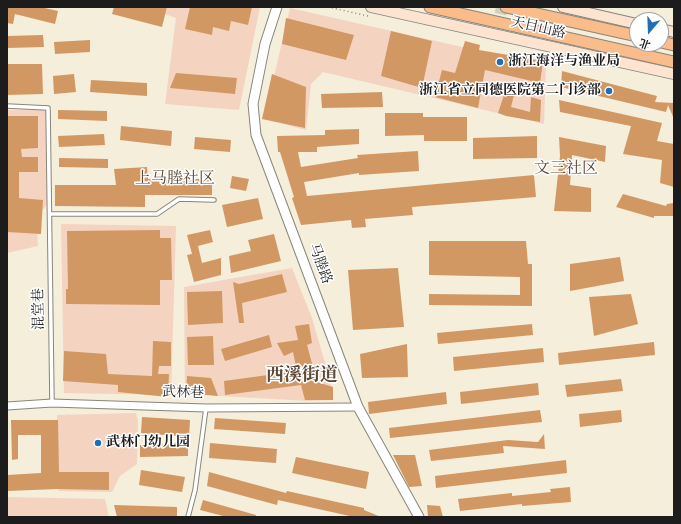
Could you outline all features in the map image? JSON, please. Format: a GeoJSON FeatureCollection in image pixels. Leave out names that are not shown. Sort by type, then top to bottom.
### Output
{"type":"FeatureCollection","features":[{"type":"Feature","properties":{"kind":"main road","name":"天目山路"},"geometry":{"type":"LineString","coordinates":[[371,7],[674,74]]}},
{"type":"Feature","properties":{"kind":"main road","name":"天目山路"},"geometry":{"type":"LineString","coordinates":[[430,7],[674,62]]}},
{"type":"Feature","properties":{"kind":"main road","name":"天目山路"},"geometry":{"type":"LineString","coordinates":[[506,7],[629,34]]}},
{"type":"Feature","properties":{"kind":"main road","name":"天目山路"},"geometry":{"type":"LineString","coordinates":[[563,7],[629,22]]}},
{"type":"Feature","properties":{"kind":"street","name":"马塍路"},"geometry":{"type":"LineString","coordinates":[[277,7],[265,44],[253,104],[256,135],[358,407],[419,517]]}},
{"type":"Feature","properties":{"kind":"street","name":"武林巷"},"geometry":{"type":"LineString","coordinates":[[7,406],[52,403],[206,408],[358,407]]}},
{"type":"Feature","properties":{"kind":"lane","name":"混堂巷"},"geometry":{"type":"LineString","coordinates":[[7,106],[48,108],[52,403]]}},
{"type":"Feature","properties":{"kind":"lane"},"geometry":{"type":"LineString","coordinates":[[50,214],[157,214],[178,199],[214,200]]}},
{"type":"Feature","properties":{"kind":"lane"},"geometry":{"type":"LineString","coordinates":[[188,517],[195,490],[206,408]]}},
{"type":"Feature","properties":{"kind":"shaded area"},"geometry":{"type":"Polygon","coordinates":[[[146,7],[260,7],[239,110],[165,104],[176,18],[146,7]]]}},
{"type":"Feature","properties":{"kind":"shaded area"},"geometry":{"type":"Polygon","coordinates":[[[290,8],[546,66],[544,124],[323,72],[311,84],[306,130],[264,119],[290,8]]]}},
{"type":"Feature","properties":{"kind":"shaded area"},"geometry":{"type":"Polygon","coordinates":[[[7,110],[46,110],[50,202],[36,217],[38,246],[7,253],[7,110]]]}},
{"type":"Feature","properties":{"kind":"shaded area"},"geometry":{"type":"Polygon","coordinates":[[[61,224],[176,226],[171,395],[64,393],[61,224]]]}},
{"type":"Feature","properties":{"kind":"shaded area"},"geometry":{"type":"Polygon","coordinates":[[[292,268],[312,318],[330,380],[333,400],[309,401],[185,394],[184,287],[292,268]]]}},
{"type":"Feature","properties":{"kind":"shaded area","name":"武林门幼儿园"},"geometry":{"type":"Polygon","coordinates":[[[136,413],[138,421],[137,464],[120,476],[112,492],[59,491],[57,415],[136,413]]]}},
{"type":"Feature","properties":{"kind":"shaded area"},"geometry":{"type":"Polygon","coordinates":[[[7,497],[105,499],[109,517],[7,517],[7,497]]]}},
{"type":"Feature","properties":{"kind":"building"},"geometry":{"type":"Polygon","coordinates":[[[7,7],[40,7],[58,11],[55,24],[15,14],[13,24],[7,23],[7,7]]]}},
{"type":"Feature","properties":{"kind":"building"},"geometry":{"type":"Polygon","coordinates":[[[114,7],[167,7],[162,27],[112,14],[114,7]]]}},
{"type":"Feature","properties":{"kind":"building"},"geometry":{"type":"Polygon","coordinates":[[[190,7],[252,7],[248,25],[231,21],[229,31],[213,27],[212,35],[185,29],[190,7]]]}},
{"type":"Feature","properties":{"kind":"building"},"geometry":{"type":"Polygon","coordinates":[[[286,18],[354,35],[346,60],[282,44],[286,18]]]}},
{"type":"Feature","properties":{"kind":"building"},"geometry":{"type":"Polygon","coordinates":[[[391,31],[432,41],[422,88],[381,76],[391,31]]]}},
{"type":"Feature","properties":{"kind":"building"},"geometry":{"type":"Polygon","coordinates":[[[43,35],[44,47],[7,48],[7,36],[43,35]]]}},
{"type":"Feature","properties":{"kind":"building"},"geometry":{"type":"Polygon","coordinates":[[[90,40],[90,52],[55,54],[54,42],[90,40]]]}},
{"type":"Feature","properties":{"kind":"building"},"geometry":{"type":"Polygon","coordinates":[[[465,41],[480,45],[479,50],[543,61],[540,83],[485,70],[478,108],[435,97],[442,70],[455,73],[465,41]]]}},
{"type":"Feature","properties":{"kind":"building"},"geometry":{"type":"Polygon","coordinates":[[[7,64],[42,64],[43,94],[7,95],[7,64]]]}},
{"type":"Feature","properties":{"kind":"building","name":"浙江省立同德医院第二门诊部"},"geometry":{"type":"Polygon","coordinates":[[[562,71],[657,96],[655,102],[674,103],[674,119],[668,105],[666,112],[561,87],[562,71]]]}},
{"type":"Feature","properties":{"kind":"building"},"geometry":{"type":"Polygon","coordinates":[[[176,73],[237,78],[235,94],[170,88],[176,73]]]}},
{"type":"Feature","properties":{"kind":"building"},"geometry":{"type":"Polygon","coordinates":[[[74,74],[76,92],[54,94],[53,76],[74,74]]]}},
{"type":"Feature","properties":{"kind":"building"},"geometry":{"type":"Polygon","coordinates":[[[272,74],[306,87],[305,128],[262,119],[272,74]]]}},
{"type":"Feature","properties":{"kind":"building"},"geometry":{"type":"Polygon","coordinates":[[[91,80],[147,83],[147,96],[90,92],[91,80]]]}},
{"type":"Feature","properties":{"kind":"building"},"geometry":{"type":"Polygon","coordinates":[[[506,89],[515,91],[511,107],[530,112],[531,97],[541,100],[540,122],[506,116],[498,113],[506,89]]]}},
{"type":"Feature","properties":{"kind":"building"},"geometry":{"type":"Polygon","coordinates":[[[382,92],[383,107],[322,108],[321,94],[382,92]]]}},
{"type":"Feature","properties":{"kind":"building"},"geometry":{"type":"Polygon","coordinates":[[[559,100],[662,123],[657,141],[674,144],[674,187],[660,183],[662,160],[623,154],[631,126],[560,112],[559,100]]]}},
{"type":"Feature","properties":{"kind":"building"},"geometry":{"type":"Polygon","coordinates":[[[58,110],[107,111],[107,121],[58,119],[58,110]]]}},
{"type":"Feature","properties":{"kind":"building"},"geometry":{"type":"Polygon","coordinates":[[[385,113],[423,113],[423,117],[467,117],[467,141],[424,141],[424,135],[385,136],[385,113]]]}},
{"type":"Feature","properties":{"kind":"building"},"geometry":{"type":"Polygon","coordinates":[[[7,116],[38,116],[38,148],[21,149],[22,157],[38,157],[38,172],[19,172],[19,198],[43,200],[41,234],[7,232],[7,116]]]}},
{"type":"Feature","properties":{"kind":"building"},"geometry":{"type":"Polygon","coordinates":[[[121,126],[172,131],[171,146],[120,140],[121,126]]]}},
{"type":"Feature","properties":{"kind":"building"},"geometry":{"type":"Polygon","coordinates":[[[359,129],[359,144],[317,147],[317,152],[298,152],[301,167],[358,158],[357,155],[418,151],[419,171],[359,175],[359,173],[304,182],[307,196],[534,175],[536,197],[412,207],[413,215],[365,219],[366,227],[352,228],[351,220],[301,225],[280,152],[278,152],[277,136],[325,135],[325,130],[359,129]]]}},
{"type":"Feature","properties":{"kind":"building"},"geometry":{"type":"Polygon","coordinates":[[[104,134],[105,145],[59,147],[58,136],[104,134]]]}},
{"type":"Feature","properties":{"kind":"building"},"geometry":{"type":"Polygon","coordinates":[[[537,136],[537,158],[473,159],[473,138],[537,136]]]}},
{"type":"Feature","properties":{"kind":"building"},"geometry":{"type":"Polygon","coordinates":[[[195,137],[231,140],[230,152],[194,149],[195,137]]]}},
{"type":"Feature","properties":{"kind":"building"},"geometry":{"type":"Polygon","coordinates":[[[559,137],[606,146],[605,162],[572,155],[570,185],[591,188],[591,212],[554,211],[560,156],[559,137]]]}},
{"type":"Feature","properties":{"kind":"building"},"geometry":{"type":"Polygon","coordinates":[[[59,158],[108,159],[108,168],[59,167],[59,158]]]}},
{"type":"Feature","properties":{"kind":"building"},"geometry":{"type":"Polygon","coordinates":[[[147,167],[148,179],[212,179],[212,195],[145,195],[145,207],[55,206],[55,185],[116,185],[114,169],[147,167]]]}},
{"type":"Feature","properties":{"kind":"building"},"geometry":{"type":"Polygon","coordinates":[[[232,176],[249,179],[246,191],[230,188],[232,176]]]}},
{"type":"Feature","properties":{"kind":"building"},"geometry":{"type":"Polygon","coordinates":[[[623,194],[666,206],[667,204],[674,203],[674,216],[654,216],[654,218],[616,207],[623,194]]]}},
{"type":"Feature","properties":{"kind":"building"},"geometry":{"type":"Polygon","coordinates":[[[258,198],[263,219],[227,227],[222,205],[258,198]]]}},
{"type":"Feature","properties":{"kind":"building"},"geometry":{"type":"Polygon","coordinates":[[[160,230],[160,238],[171,238],[172,280],[160,280],[160,305],[66,304],[66,289],[68,289],[67,231],[160,230]]]}},
{"type":"Feature","properties":{"kind":"building"},"geometry":{"type":"Polygon","coordinates":[[[210,230],[213,242],[198,246],[202,263],[221,258],[221,275],[194,282],[187,255],[192,254],[187,235],[210,230]]]}},
{"type":"Feature","properties":{"kind":"building"},"geometry":{"type":"Polygon","coordinates":[[[274,234],[281,261],[231,273],[229,256],[251,251],[248,240],[274,234]]]}},
{"type":"Feature","properties":{"kind":"building"},"geometry":{"type":"Polygon","coordinates":[[[429,241],[526,241],[528,264],[532,264],[532,306],[429,305],[429,294],[520,295],[520,277],[429,275],[429,241]]]}},
{"type":"Feature","properties":{"kind":"building"},"geometry":{"type":"Polygon","coordinates":[[[620,257],[624,281],[570,291],[570,264],[620,257]]]}},
{"type":"Feature","properties":{"kind":"building"},"geometry":{"type":"Polygon","coordinates":[[[398,268],[404,327],[353,330],[348,270],[398,268]]]}},
{"type":"Feature","properties":{"kind":"building"},"geometry":{"type":"Polygon","coordinates":[[[282,274],[287,292],[242,303],[244,323],[239,323],[233,282],[239,284],[282,274]]]}},
{"type":"Feature","properties":{"kind":"building"},"geometry":{"type":"Polygon","coordinates":[[[222,291],[223,323],[188,325],[187,292],[222,291]]]}},
{"type":"Feature","properties":{"kind":"building"},"geometry":{"type":"Polygon","coordinates":[[[631,294],[638,324],[594,336],[589,297],[631,294]]]}},
{"type":"Feature","properties":{"kind":"building"},"geometry":{"type":"Polygon","coordinates":[[[309,324],[312,343],[307,345],[317,382],[333,387],[333,400],[305,400],[301,385],[225,395],[224,381],[297,371],[293,352],[284,356],[277,343],[298,340],[295,326],[309,324]]]}},
{"type":"Feature","properties":{"kind":"building"},"geometry":{"type":"Polygon","coordinates":[[[532,324],[533,335],[438,344],[437,333],[532,324]]]}},
{"type":"Feature","properties":{"kind":"building"},"geometry":{"type":"Polygon","coordinates":[[[269,335],[272,347],[225,361],[221,349],[269,335]]]}},
{"type":"Feature","properties":{"kind":"building"},"geometry":{"type":"Polygon","coordinates":[[[213,336],[214,365],[188,365],[187,337],[213,336]]]}},
{"type":"Feature","properties":{"kind":"building"},"geometry":{"type":"Polygon","coordinates":[[[153,341],[171,342],[171,366],[159,366],[158,374],[169,374],[168,397],[118,392],[118,385],[63,381],[64,351],[106,354],[108,374],[152,376],[153,341]]]}},
{"type":"Feature","properties":{"kind":"building"},"geometry":{"type":"Polygon","coordinates":[[[654,342],[655,355],[559,365],[558,353],[654,342]]]}},
{"type":"Feature","properties":{"kind":"building"},"geometry":{"type":"Polygon","coordinates":[[[407,344],[408,377],[362,378],[360,354],[407,344]]]}},
{"type":"Feature","properties":{"kind":"building"},"geometry":{"type":"Polygon","coordinates":[[[543,348],[544,362],[454,371],[453,357],[543,348]]]}},
{"type":"Feature","properties":{"kind":"building"},"geometry":{"type":"Polygon","coordinates":[[[187,376],[211,378],[218,396],[186,393],[187,376]]]}},
{"type":"Feature","properties":{"kind":"building"},"geometry":{"type":"Polygon","coordinates":[[[621,379],[623,391],[567,397],[565,385],[621,379]]]}},
{"type":"Feature","properties":{"kind":"building"},"geometry":{"type":"Polygon","coordinates":[[[538,383],[539,395],[461,404],[460,392],[538,383]]]}},
{"type":"Feature","properties":{"kind":"building"},"geometry":{"type":"Polygon","coordinates":[[[446,392],[447,404],[369,414],[368,402],[446,392]]]}},
{"type":"Feature","properties":{"kind":"building"},"geometry":{"type":"Polygon","coordinates":[[[540,410],[542,422],[390,438],[389,428],[540,410]]]}},
{"type":"Feature","properties":{"kind":"building"},"geometry":{"type":"Polygon","coordinates":[[[621,410],[622,422],[580,427],[579,414],[621,410]]]}},
{"type":"Feature","properties":{"kind":"building"},"geometry":{"type":"Polygon","coordinates":[[[142,417],[190,420],[189,437],[141,433],[142,417]]]}},
{"type":"Feature","properties":{"kind":"building"},"geometry":{"type":"Polygon","coordinates":[[[215,418],[286,423],[285,434],[214,429],[215,418]]]}},
{"type":"Feature","properties":{"kind":"building"},"geometry":{"type":"Polygon","coordinates":[[[11,420],[58,420],[59,472],[109,472],[109,490],[57,489],[7,491],[7,475],[41,473],[41,435],[18,435],[18,459],[12,460],[11,420]]]}},
{"type":"Feature","properties":{"kind":"building"},"geometry":{"type":"Polygon","coordinates":[[[544,434],[545,449],[503,446],[504,453],[431,461],[429,450],[508,440],[538,442],[544,434]]]}},
{"type":"Feature","properties":{"kind":"building"},"geometry":{"type":"Polygon","coordinates":[[[210,443],[277,449],[276,463],[209,458],[210,443]]]}},
{"type":"Feature","properties":{"kind":"building"},"geometry":{"type":"Polygon","coordinates":[[[188,444],[188,456],[140,457],[140,445],[188,444]]]}},
{"type":"Feature","properties":{"kind":"building"},"geometry":{"type":"Polygon","coordinates":[[[393,455],[415,455],[422,486],[409,487],[393,455]]]}},
{"type":"Feature","properties":{"kind":"building"},"geometry":{"type":"Polygon","coordinates":[[[296,457],[369,472],[366,489],[292,473],[296,457]]]}},
{"type":"Feature","properties":{"kind":"building"},"geometry":{"type":"Polygon","coordinates":[[[566,460],[567,473],[436,488],[435,476],[566,460]]]}},
{"type":"Feature","properties":{"kind":"building"},"geometry":{"type":"Polygon","coordinates":[[[141,470],[185,477],[182,492],[139,485],[141,470]]]}},
{"type":"Feature","properties":{"kind":"building"},"geometry":{"type":"Polygon","coordinates":[[[209,472],[286,493],[287,491],[364,508],[364,510],[381,517],[354,517],[278,500],[277,505],[207,486],[209,472]]]}},
{"type":"Feature","properties":{"kind":"building"},"geometry":{"type":"Polygon","coordinates":[[[570,487],[571,502],[522,506],[522,504],[460,511],[458,499],[512,493],[512,496],[551,492],[550,489],[570,487]]]}},
{"type":"Feature","properties":{"kind":"building"},"geometry":{"type":"Polygon","coordinates":[[[203,500],[256,515],[256,517],[227,517],[200,510],[203,500]]]}},
{"type":"Feature","properties":{"kind":"building"},"geometry":{"type":"Polygon","coordinates":[[[114,505],[177,507],[177,517],[117,517],[114,505]]]}},
{"type":"Feature","properties":{"kind":"building"},"geometry":{"type":"Polygon","coordinates":[[[427,505],[440,506],[443,517],[428,517],[427,505]]]}},
{"type":"Feature","properties":{"kind":"tunnel"},"geometry":{"type":"LineString","coordinates":[[496,7],[517,12]]}},
{"type":"Feature","properties":{"kind":"place","name":"浙江海洋与渔业局"},"geometry":{"type":"Point","coordinates":[500,62]}},
{"type":"Feature","properties":{"kind":"place","name":"浙江省立同德医院第二门诊部"},"geometry":{"type":"Point","coordinates":[609,91]}},
{"type":"Feature","properties":{"kind":"place","name":"武林门幼儿园"},"geometry":{"type":"Point","coordinates":[98,443]}},
{"type":"Feature","properties":{"kind":"district","name":"文三社区"},"geometry":{"type":"Point","coordinates":[566,170]}},
{"type":"Feature","properties":{"kind":"district","name":"上马塍社区"},"geometry":{"type":"Point","coordinates":[175,180]}},
{"type":"Feature","properties":{"kind":"district","name":"西溪街道"},"geometry":{"type":"Point","coordinates":[302,377]}}]}
